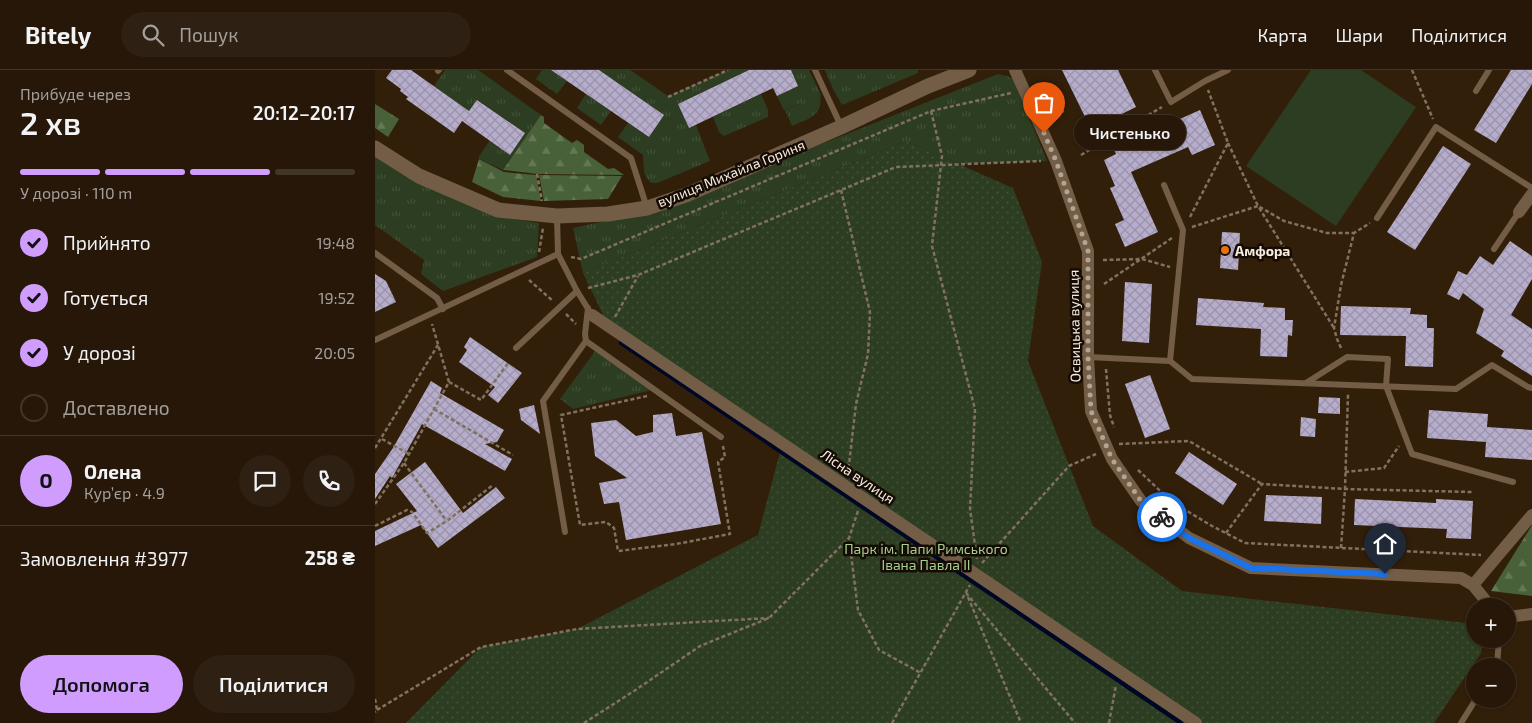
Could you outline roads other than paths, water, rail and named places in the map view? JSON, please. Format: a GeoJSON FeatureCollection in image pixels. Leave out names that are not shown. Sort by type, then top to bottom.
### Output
{"type":"FeatureCollection","features":[{"type":"Feature","properties":{"kind":"street","name":"вулиця Михайла Гориня"},"geometry":{"type":"LineString","coordinates":[[375,148],[419,176],[498,210],[550,220],[608,214],[647,208],[686,195],[841,127],[941,78],[969,70]]}},
{"type":"Feature","properties":{"kind":"street","name":"Освицька вулиця"},"geometry":{"type":"LineString","coordinates":[[1015,70],[1056,161],[1088,251],[1088,357],[1091,411],[1107,450],[1141,501],[1189,538],[1251,568],[1461,578],[1474,583]]}},
{"type":"Feature","properties":{"kind":"street"},"geometry":{"type":"LineString","coordinates":[[1519,212],[1532,194]]}},
{"type":"Feature","properties":{"kind":"street","name":"Лісна вулиця"},"geometry":{"type":"LineString","coordinates":[[590,312],[1196,723]]}},
{"type":"Feature","properties":{"kind":"street"},"geometry":{"type":"LineString","coordinates":[[1484,598],[1474,583],[1532,515]]}},
{"type":"Feature","properties":{"kind":"street"},"geometry":{"type":"LineString","coordinates":[[1516,616],[1532,614]]}},
{"type":"Feature","properties":{"kind":"lane"},"geometry":{"type":"LineString","coordinates":[[507,70],[631,158],[647,208]]}},
{"type":"Feature","properties":{"kind":"lane"},"geometry":{"type":"LineString","coordinates":[[815,70],[841,127]]}},
{"type":"Feature","properties":{"kind":"lane"},"geometry":{"type":"LineString","coordinates":[[1155,70],[1171,102],[1205,81],[1228,70]]}},
{"type":"Feature","properties":{"kind":"lane"},"geometry":{"type":"LineString","coordinates":[[1476,91],[1489,70]]}},
{"type":"Feature","properties":{"kind":"lane"},"geometry":{"type":"LineString","coordinates":[[1377,218],[1436,127],[1532,188]]}},
{"type":"Feature","properties":{"kind":"lane"},"geometry":{"type":"LineString","coordinates":[[1163,185],[1183,230],[1170,361]]}},
{"type":"Feature","properties":{"kind":"lane"},"geometry":{"type":"LineString","coordinates":[[1494,249],[1519,212]]}},
{"type":"Feature","properties":{"kind":"lane","name":"Лісна вулиця"},"geometry":{"type":"LineString","coordinates":[[550,220],[558,254],[590,312]]}},
{"type":"Feature","properties":{"kind":"lane"},"geometry":{"type":"LineString","coordinates":[[375,253],[437,298],[443,309]]}},
{"type":"Feature","properties":{"kind":"lane"},"geometry":{"type":"LineString","coordinates":[[376,340],[558,254]]}},
{"type":"Feature","properties":{"kind":"lane"},"geometry":{"type":"LineString","coordinates":[[517,348],[577,291]]}},
{"type":"Feature","properties":{"kind":"lane"},"geometry":{"type":"LineString","coordinates":[[565,532],[543,401],[586,341],[585,334],[590,312]]}},
{"type":"Feature","properties":{"kind":"lane"},"geometry":{"type":"LineString","coordinates":[[586,341],[721,437]]}},
{"type":"Feature","properties":{"kind":"lane"},"geometry":{"type":"LineString","coordinates":[[1088,357],[1170,361],[1192,380],[1455,389],[1492,365],[1532,388]]}},
{"type":"Feature","properties":{"kind":"lane"},"geometry":{"type":"LineString","coordinates":[[1306,383],[1346,358],[1388,359],[1387,386],[1413,454],[1513,482]]}},
{"type":"Feature","properties":{"kind":"lane"},"geometry":{"type":"LineString","coordinates":[[1461,723],[1470,708]]}},
{"type":"Feature","properties":{"kind":"waterway"},"geometry":{"type":"LineString","coordinates":[[621,343],[1181,723]]}},
{"type":"Feature","properties":{"kind":"place","name":"Чистенько"},"geometry":{"type":"Point","coordinates":[1044,133]}},
{"type":"Feature","properties":{"kind":"place","name":"Амфора"},"geometry":{"type":"Point","coordinates":[1225,250]}},
{"type":"Feature","properties":{"kind":"park label","name":"Парк ім. Папи Римського Івана Павла ІІ"},"geometry":{"type":"Point","coordinates":[926,556]}}]}
